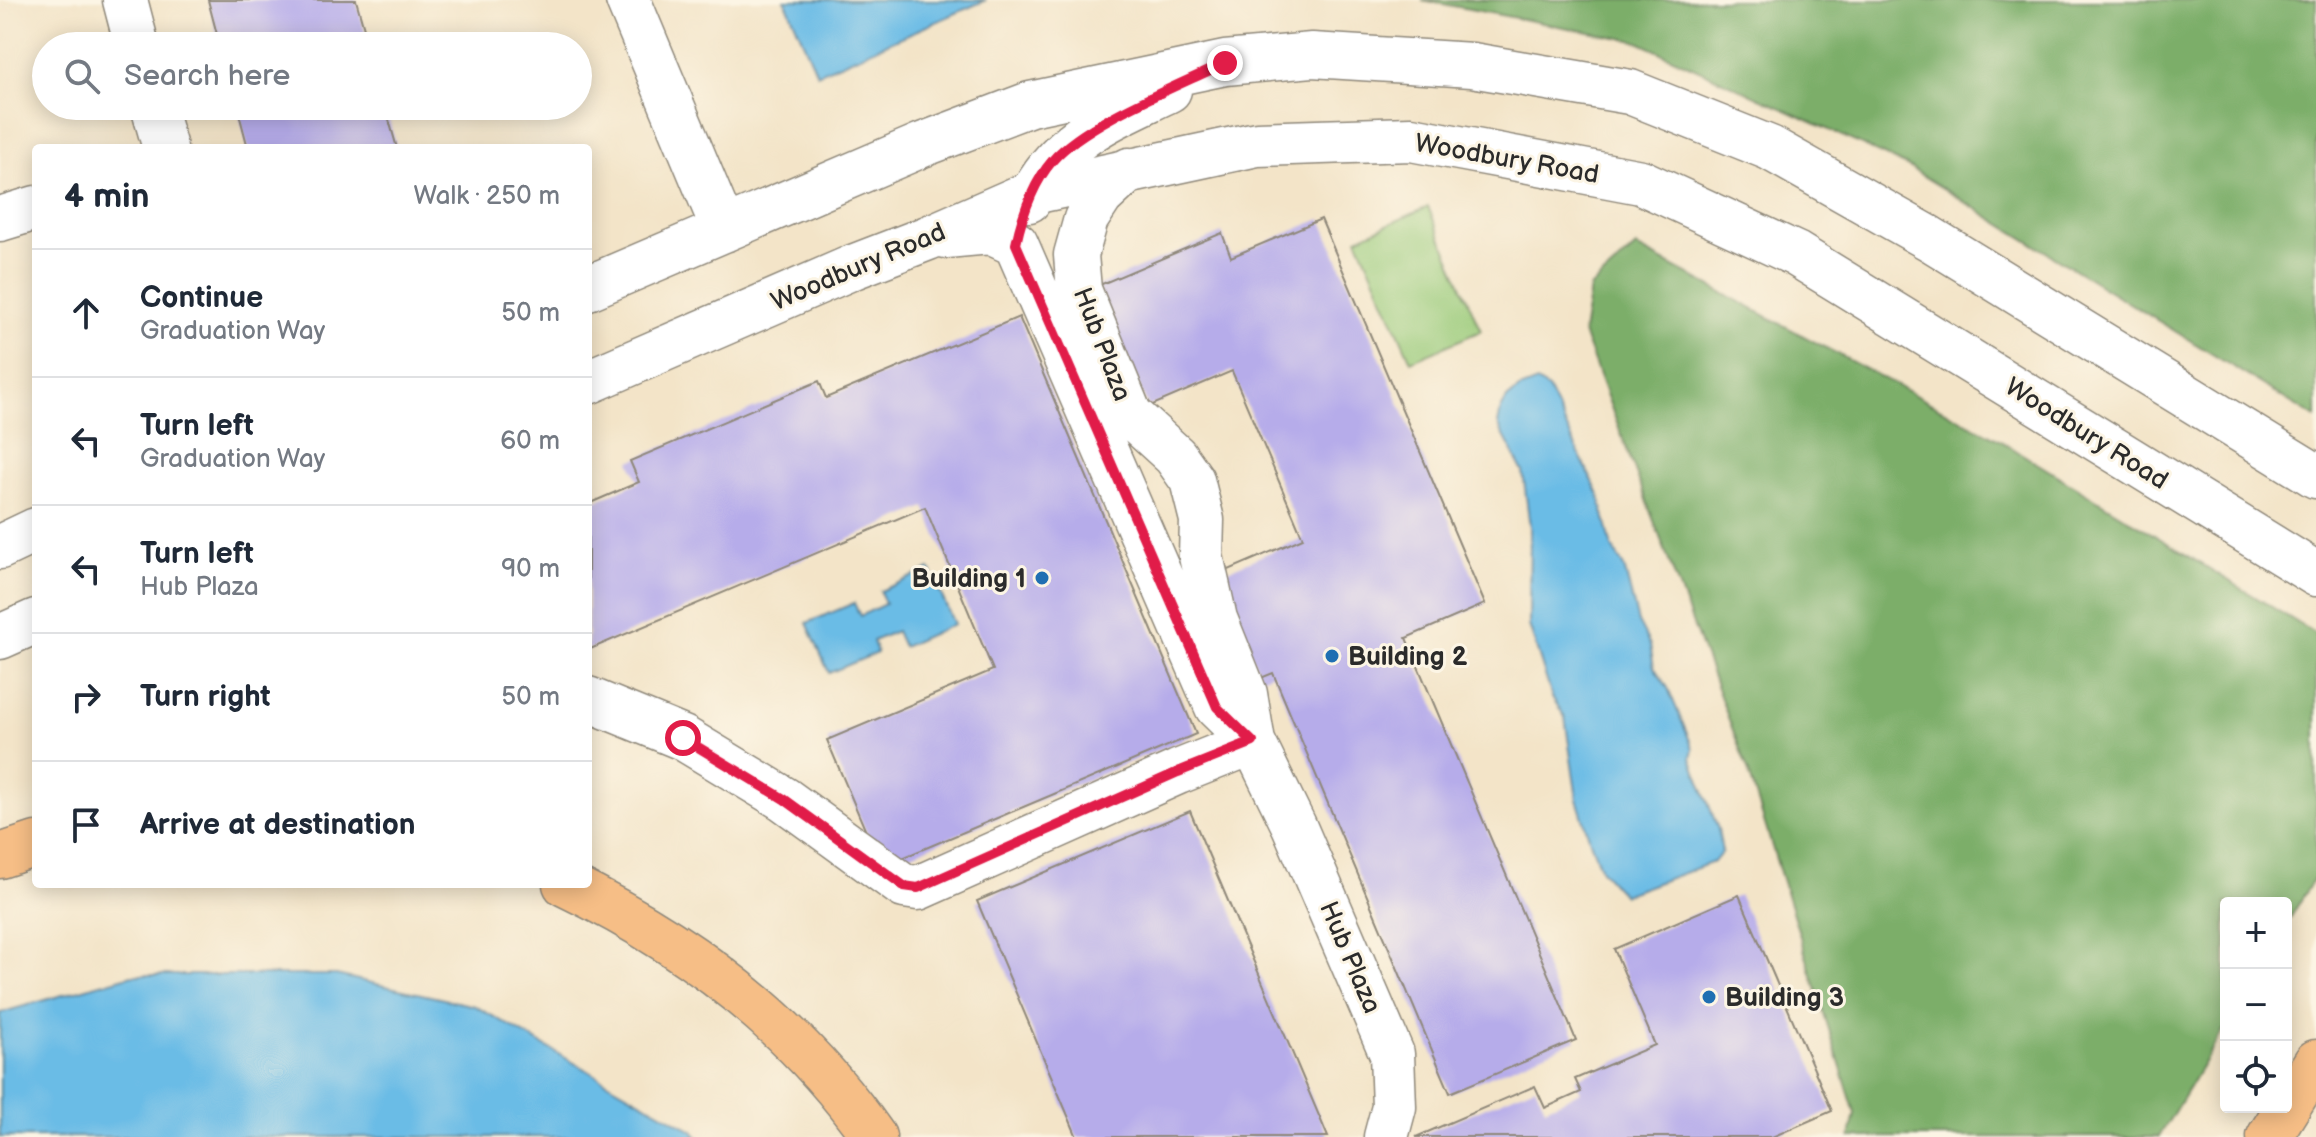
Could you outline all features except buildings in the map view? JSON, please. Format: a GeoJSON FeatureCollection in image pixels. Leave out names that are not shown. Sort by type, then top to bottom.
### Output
{"type":"FeatureCollection","features":[{"type":"Feature","properties":{"kind":"highway"},"geometry":{"type":"LineString","coordinates":[[0,856],[32,845]]}},
{"type":"Feature","properties":{"kind":"highway"},"geometry":{"type":"LineString","coordinates":[[573,888],[649,928],[708,967],[758,1008],[850,1103],[874,1137]]}},
{"type":"Feature","properties":{"kind":"highway"},"geometry":{"type":"LineString","coordinates":[[2269,1137],[2316,1062]]}},
{"type":"Feature","properties":{"kind":"street"},"geometry":{"type":"LineString","coordinates":[[125,0],[133,32]]}},
{"type":"Feature","properties":{"kind":"street"},"geometry":{"type":"LineString","coordinates":[[628,0],[724,230]]}},
{"type":"Feature","properties":{"kind":"street"},"geometry":{"type":"LineString","coordinates":[[592,286],[922,145],[1030,104],[1225,63],[1312,55],[1472,65],[1630,92],[1770,148],[1929,238],[2316,476]]}},
{"type":"Feature","properties":{"kind":"street"},"geometry":{"type":"LineString","coordinates":[[928,238],[990,232],[1016,244],[1022,217],[1033,192],[1053,160],[1087,132],[1225,63]]}},
{"type":"Feature","properties":{"kind":"street"},"geometry":{"type":"LineString","coordinates":[[157,120],[164,144]]}},
{"type":"Feature","properties":{"kind":"street","name":"Woodbury Road"},"geometry":{"type":"LineString","coordinates":[[592,380],[1033,192],[1257,144],[1411,139],[1641,182],[1796,254],[2316,574]]}},
{"type":"Feature","properties":{"kind":"street","name":"Hub Plaza"},"geometry":{"type":"LineString","coordinates":[[1129,170],[1101,196],[1086,219],[1076,255],[1079,290],[1130,415],[1175,456],[1192,480],[1202,520],[1201,556],[1215,619],[1245,694],[1253,742],[1294,826],[1392,1054],[1394,1107],[1386,1137]]}},
{"type":"Feature","properties":{"kind":"street"},"geometry":{"type":"LineString","coordinates":[[0,219],[32,209]]}},
{"type":"Feature","properties":{"kind":"street","name":"Hub Plaza"},"geometry":{"type":"LineString","coordinates":[[1016,244],[1217,707],[1253,742]]}},
{"type":"Feature","properties":{"kind":"street"},"geometry":{"type":"LineString","coordinates":[[1107,457],[1154,439]]}},
{"type":"Feature","properties":{"kind":"street"},"geometry":{"type":"LineString","coordinates":[[0,547],[32,532]]}},
{"type":"Feature","properties":{"kind":"street"},"geometry":{"type":"LineString","coordinates":[[1158,575],[1201,556]]}},
{"type":"Feature","properties":{"kind":"street"},"geometry":{"type":"LineString","coordinates":[[0,637],[32,623]]}},
{"type":"Feature","properties":{"kind":"street"},"geometry":{"type":"LineString","coordinates":[[592,701],[683,738],[784,799],[904,886],[918,888],[1015,866],[1178,772],[1253,742]]}},
{"type":"Feature","properties":{"kind":"green space"},"geometry":{"type":"Polygon","coordinates":[[[1422,0],[2316,0],[2316,418],[1905,165],[1636,41],[1422,0]]]}},
{"type":"Feature","properties":{"kind":"green space"},"geometry":{"type":"Polygon","coordinates":[[[1428,207],[1481,331],[1411,361],[1357,238],[1428,207]]]}},
{"type":"Feature","properties":{"kind":"green space"},"geometry":{"type":"Polygon","coordinates":[[[1636,247],[1996,438],[2316,634],[2316,875],[2292,915],[2292,897],[2220,897],[2220,1036],[2159,1137],[1850,1137],[1855,1113],[1749,773],[1583,333],[1590,288],[1636,247]]]}},
{"type":"Feature","properties":{"kind":"water"},"geometry":{"type":"Polygon","coordinates":[[[785,0],[986,0],[817,74],[785,0]]]}},
{"type":"Feature","properties":{"kind":"water"},"geometry":{"type":"Polygon","coordinates":[[[1537,382],[1548,389],[1599,495],[1612,547],[1624,567],[1638,622],[1650,645],[1654,667],[1668,688],[1693,748],[1691,758],[1718,829],[1722,852],[1714,862],[1623,895],[1601,870],[1592,847],[1577,799],[1565,717],[1552,697],[1529,625],[1530,527],[1523,472],[1498,424],[1507,399],[1519,389],[1537,382]]]}},
{"type":"Feature","properties":{"kind":"water"},"geometry":{"type":"Polygon","coordinates":[[[930,569],[954,624],[903,647],[896,631],[873,641],[877,653],[829,673],[807,623],[854,603],[860,616],[885,604],[880,591],[930,569]]]}},
{"type":"Feature","properties":{"kind":"water"},"geometry":{"type":"Polygon","coordinates":[[[132,975],[336,975],[475,1006],[693,1131],[698,1137],[0,1137],[0,1013],[132,975]]]}},
{"type":"Feature","properties":{"kind":"place","name":"Building 1"},"geometry":{"type":"Point","coordinates":[1042,578]}},
{"type":"Feature","properties":{"kind":"place","name":"Building 2"},"geometry":{"type":"Point","coordinates":[1332,656]}},
{"type":"Feature","properties":{"kind":"place","name":"Building 3"},"geometry":{"type":"Point","coordinates":[1709,997]}},
{"type":"Feature","properties":{"kind":"route"},"geometry":{"type":"LineString","coordinates":[[683,738],[784,799],[904,886],[918,888],[1178,772],[1253,742],[1217,707],[1016,244],[1022,217],[1033,192],[1053,160],[1087,132],[1225,63]]}}]}
